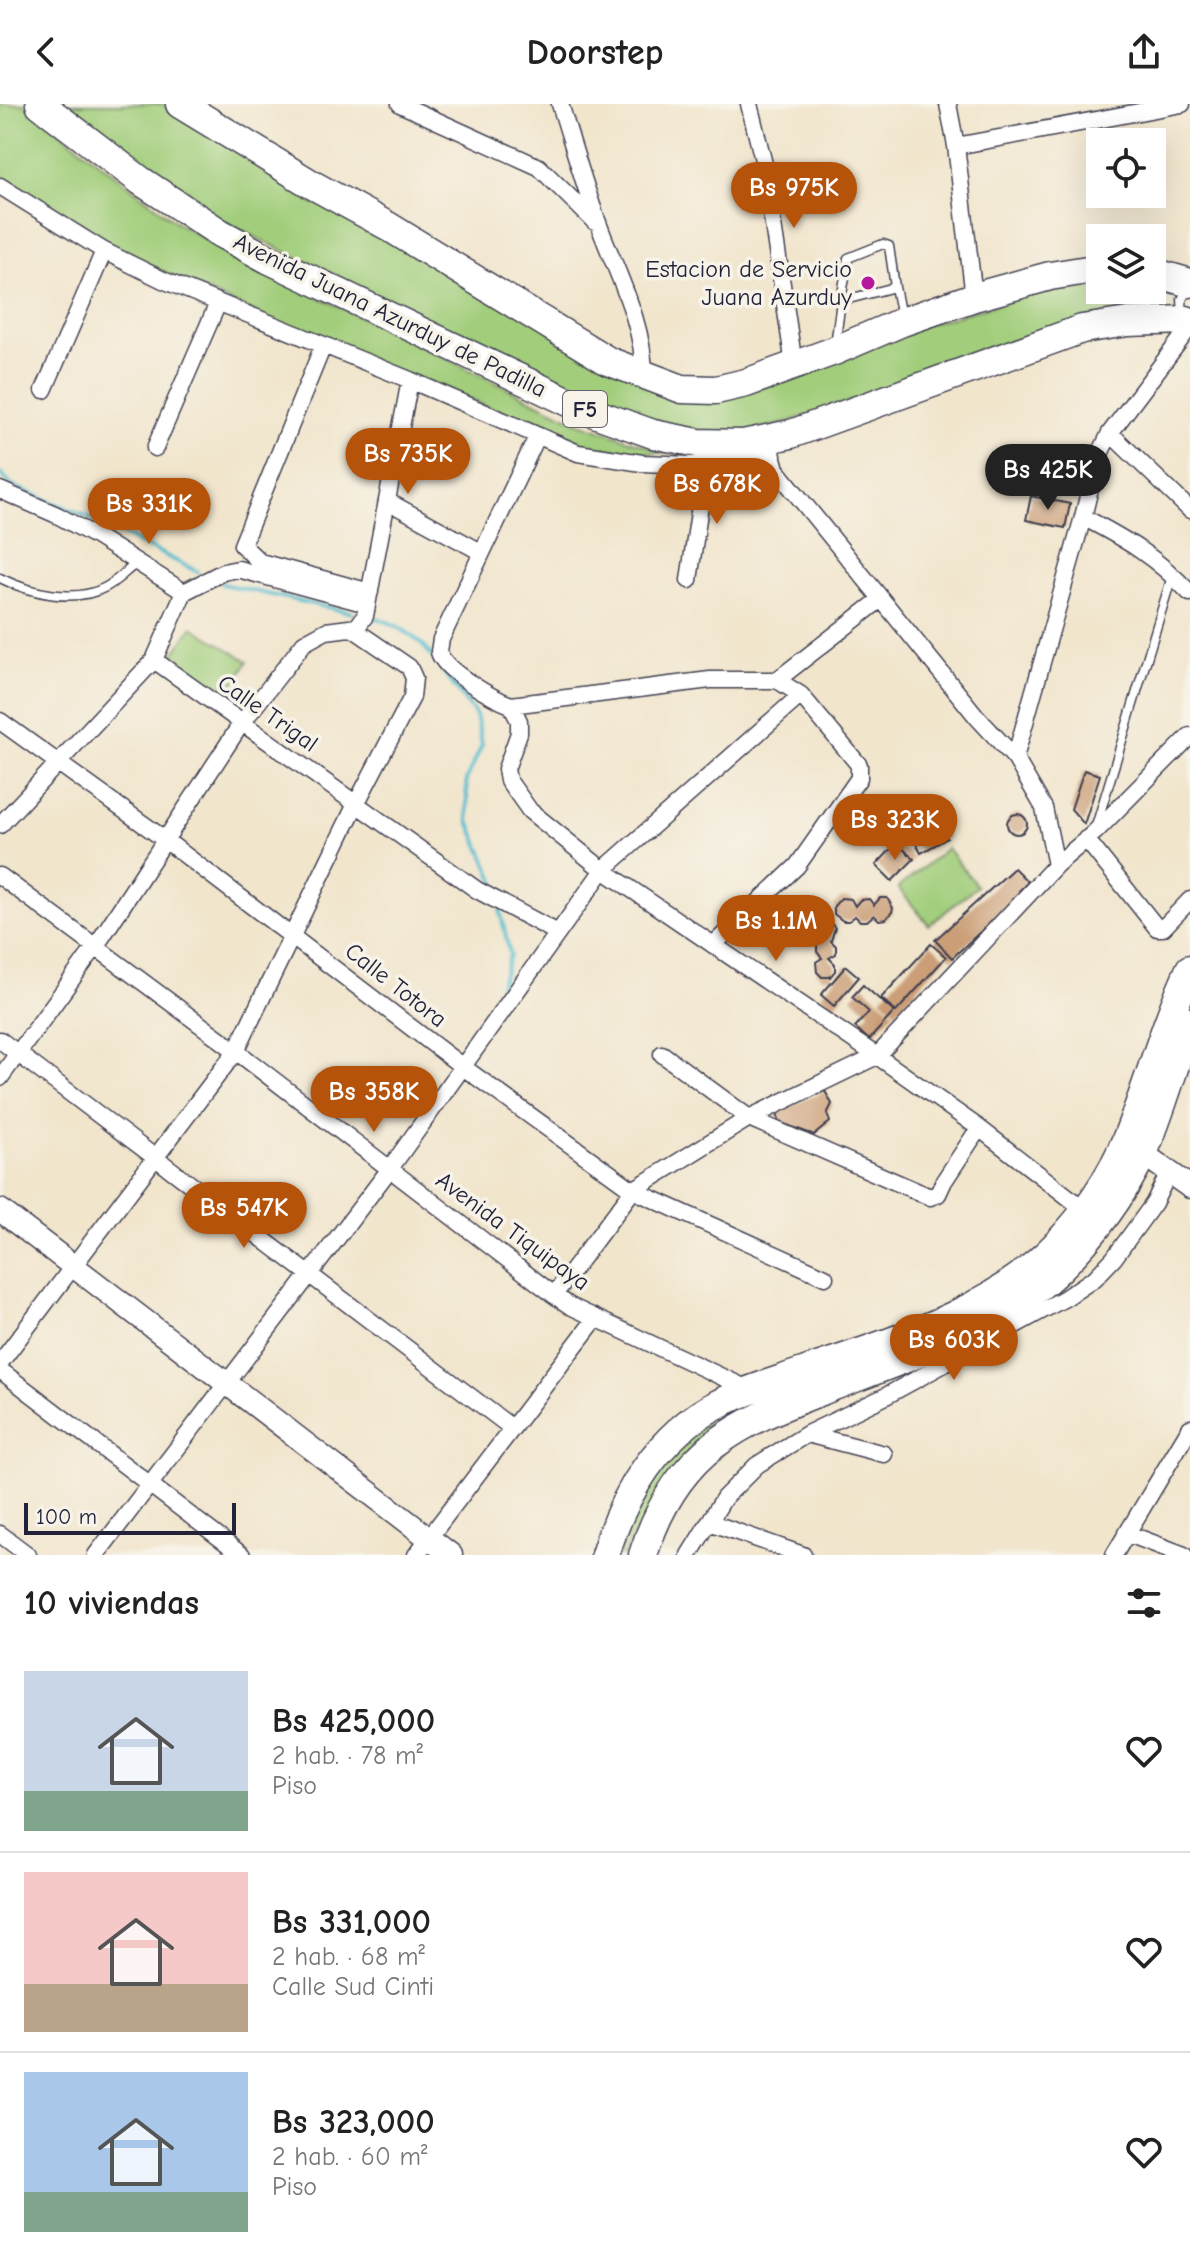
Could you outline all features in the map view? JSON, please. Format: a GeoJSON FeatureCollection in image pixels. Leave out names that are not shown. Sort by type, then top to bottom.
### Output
{"type":"FeatureCollection","features":[{"type":"Feature","properties":{"kind":"highway","name":"Avenida Juana Azurduy de Padilla"},"geometry":{"type":"LineString","coordinates":[[40,104],[141,181],[220,233],[268,259],[586,410],[653,434],[698,443],[771,447],[791,434],[1082,329],[1128,322],[1189,323]]}},
{"type":"Feature","properties":{"kind":"highway","name":"F5"},"geometry":{"type":"LineString","coordinates":[[180,104],[608,361],[682,389],[716,390],[746,383],[974,297],[1050,276],[1086,270]]}},
{"type":"Feature","properties":{"kind":"highway"},"geometry":{"type":"LineString","coordinates":[[1166,277],[1190,286]]}},
{"type":"Feature","properties":{"kind":"highway"},"geometry":{"type":"LineString","coordinates":[[631,1555],[648,1542],[669,1497],[713,1445],[772,1410],[915,1354],[1004,1311],[1056,1272],[1083,1244],[1108,1213],[1134,1148],[1185,1009],[1190,969]]}},
{"type":"Feature","properties":{"kind":"highway"},"geometry":{"type":"LineString","coordinates":[[605,1555],[629,1492],[663,1447],[691,1422],[717,1404],[750,1390],[898,1338],[973,1306],[1025,1273],[1055,1246],[1134,1148]]}},
{"type":"Feature","properties":{"kind":"street"},"geometry":{"type":"LineString","coordinates":[[400,104],[539,167],[599,226]]}},
{"type":"Feature","properties":{"kind":"street"},"geometry":{"type":"LineString","coordinates":[[560,104],[599,226],[639,333],[644,376]]}},
{"type":"Feature","properties":{"kind":"street"},"geometry":{"type":"LineString","coordinates":[[749,104],[764,164],[794,365]]}},
{"type":"Feature","properties":{"kind":"street"},"geometry":{"type":"LineString","coordinates":[[948,104],[974,297]]}},
{"type":"Feature","properties":{"kind":"street"},"geometry":{"type":"LineString","coordinates":[[956,146],[1182,104]]}},
{"type":"Feature","properties":{"kind":"street"},"geometry":{"type":"LineString","coordinates":[[0,186],[104,251],[163,280],[410,380],[578,453],[642,463],[706,465],[771,447],[776,469],[977,717],[1015,758],[1044,808],[1056,865]]}},
{"type":"Feature","properties":{"kind":"street"},"geometry":{"type":"LineString","coordinates":[[44,390],[104,251]]}},
{"type":"Feature","properties":{"kind":"street"},"geometry":{"type":"LineString","coordinates":[[155,448],[218,303]]}},
{"type":"Feature","properties":{"kind":"street"},"geometry":{"type":"LineString","coordinates":[[1015,758],[1097,460],[1110,433],[1189,323]]}},
{"type":"Feature","properties":{"kind":"street"},"geometry":{"type":"LineString","coordinates":[[323,346],[242,545],[260,562],[369,598]]}},
{"type":"Feature","properties":{"kind":"street"},"geometry":{"type":"LineString","coordinates":[[0,1078],[96,946],[241,724],[304,643],[326,631],[357,627],[365,616],[410,380]]}},
{"type":"Feature","properties":{"kind":"street"},"geometry":{"type":"LineString","coordinates":[[1110,433],[1190,510]]}},
{"type":"Feature","properties":{"kind":"street"},"geometry":{"type":"LineString","coordinates":[[537,437],[441,639],[439,651],[448,665],[493,698],[511,705],[710,680],[777,680],[801,695],[859,765],[859,778],[797,866],[713,945]]}},
{"type":"Feature","properties":{"kind":"street"},"geometry":{"type":"LineString","coordinates":[[689,580],[706,465]]}},
{"type":"Feature","properties":{"kind":"street"},"geometry":{"type":"LineString","coordinates":[[0,490],[57,515],[184,592]]}},
{"type":"Feature","properties":{"kind":"street"},"geometry":{"type":"LineString","coordinates":[[387,501],[481,552]]}},
{"type":"Feature","properties":{"kind":"street"},"geometry":{"type":"LineString","coordinates":[[1083,517],[1136,545],[1190,593]]}},
{"type":"Feature","properties":{"kind":"street"},"geometry":{"type":"LineString","coordinates":[[0,825],[154,660],[184,592],[223,572],[238,569],[369,598]]}},
{"type":"Feature","properties":{"kind":"street"},"geometry":{"type":"LineString","coordinates":[[777,680],[881,599]]}},
{"type":"Feature","properties":{"kind":"street"},"geometry":{"type":"LineString","coordinates":[[0,1363],[236,1051],[356,804],[412,697],[414,678],[409,667],[352,628]]}},
{"type":"Feature","properties":{"kind":"street","name":"Calle Trigal"},"geometry":{"type":"LineString","coordinates":[[154,660],[477,890],[558,933]]}},
{"type":"Feature","properties":{"kind":"street"},"geometry":{"type":"LineString","coordinates":[[96,1555],[389,1170],[603,870],[801,695]]}},
{"type":"Feature","properties":{"kind":"street"},"geometry":{"type":"LineString","coordinates":[[511,705],[519,721],[519,733],[506,769],[508,780],[530,811],[603,870],[877,1056],[979,1128],[1085,1210]]}},
{"type":"Feature","properties":{"kind":"street","name":"Calle Totora"},"geometry":{"type":"LineString","coordinates":[[0,721],[164,839],[463,1067],[633,1190],[825,1277]]}},
{"type":"Feature","properties":{"kind":"street"},"geometry":{"type":"LineString","coordinates":[[554,1295],[633,1190],[749,1118],[877,1056],[1056,865],[1091,835],[1190,736]]}},
{"type":"Feature","properties":{"kind":"street"},"geometry":{"type":"LineString","coordinates":[[1091,835],[1157,928],[1163,928],[1190,900]]}},
{"type":"Feature","properties":{"kind":"street","name":"Avenida Tiquipaya"},"geometry":{"type":"LineString","coordinates":[[0,876],[236,1051],[554,1295],[750,1390]]}},
{"type":"Feature","properties":{"kind":"street"},"geometry":{"type":"LineString","coordinates":[[0,1040],[512,1428]]}},
{"type":"Feature","properties":{"kind":"street"},"geometry":{"type":"LineString","coordinates":[[662,1054],[749,1118],[930,1197],[938,1194],[979,1128]]}},
{"type":"Feature","properties":{"kind":"street"},"geometry":{"type":"LineString","coordinates":[[1134,1148],[1190,1187]]}},
{"type":"Feature","properties":{"kind":"street"},"geometry":{"type":"LineString","coordinates":[[689,1555],[724,1498],[757,1465],[807,1434],[898,1390],[1065,1298],[1095,1278],[1114,1258],[1154,1203],[1169,1172]]}},
{"type":"Feature","properties":{"kind":"street"},"geometry":{"type":"LineString","coordinates":[[0,1210],[227,1384],[422,1547],[451,1555]]}},
{"type":"Feature","properties":{"kind":"street"},"geometry":{"type":"LineString","coordinates":[[422,1547],[596,1318]]}},
{"type":"Feature","properties":{"kind":"street"},"geometry":{"type":"LineString","coordinates":[[0,1370],[242,1555]]}},
{"type":"Feature","properties":{"kind":"street"},"geometry":{"type":"LineString","coordinates":[[1114,1555],[1190,1428]]}},
{"type":"Feature","properties":{"kind":"street"},"geometry":{"type":"LineString","coordinates":[[807,1434],[884,1454]]}},
{"type":"Feature","properties":{"kind":"street"},"geometry":{"type":"LineString","coordinates":[[709,1522],[803,1555]]}},
{"type":"Feature","properties":{"kind":"street"},"geometry":{"type":"LineString","coordinates":[[1126,1533],[1184,1555]]}},
{"type":"Feature","properties":{"kind":"street"},"geometry":{"type":"LineString","coordinates":[[0,1534],[28,1555]]}},
{"type":"Feature","properties":{"kind":"lane"},"geometry":{"type":"LineString","coordinates":[[834,351],[848,258],[883,244],[889,246],[902,322]]}},
{"type":"Feature","properties":{"kind":"lane"},"geometry":{"type":"LineString","coordinates":[[1189,323],[1181,306],[1190,286]]}},
{"type":"Feature","properties":{"kind":"lane"},"geometry":{"type":"LineString","coordinates":[[841,301],[895,287]]}},
{"type":"Feature","properties":{"kind":"lane"},"geometry":{"type":"LineString","coordinates":[[0,578],[59,596],[78,596],[106,588],[137,562]]}},
{"type":"Feature","properties":{"kind":"lane"},"geometry":{"type":"LineString","coordinates":[[1091,835],[1173,575]]}},
{"type":"Feature","properties":{"kind":"green space"},"geometry":{"type":"Polygon","coordinates":[[[0,104],[24,104],[176,222],[228,253],[579,423],[668,453],[588,446],[304,335],[125,255],[3,183],[0,173],[0,104]]]}},
{"type":"Feature","properties":{"kind":"green space"},"geometry":{"type":"Polygon","coordinates":[[[61,104],[162,104],[677,395],[1086,279],[1086,304],[1130,304],[1117,313],[782,424],[753,431],[714,433],[677,428],[566,389],[198,209],[61,104]]]}},
{"type":"Feature","properties":{"kind":"green space"},"geometry":{"type":"Polygon","coordinates":[[[192,627],[248,661],[227,695],[170,659],[192,627]]]}},
{"type":"Feature","properties":{"kind":"green space"},"geometry":{"type":"Polygon","coordinates":[[[947,848],[977,886],[929,925],[898,888],[947,848]]]}},
{"type":"Feature","properties":{"kind":"green space"},"geometry":{"type":"Polygon","coordinates":[[[783,1398],[641,1526],[630,1539],[624,1555],[613,1555],[626,1516],[687,1435],[749,1400],[783,1398]]]}},
{"type":"Feature","properties":{"kind":"building"},"geometry":{"type":"Polygon","coordinates":[[[1031,496],[1070,504],[1065,528],[1026,520],[1031,496]]]}},
{"type":"Feature","properties":{"kind":"building"},"geometry":{"type":"Polygon","coordinates":[[[1084,770],[1100,775],[1084,824],[1071,809],[1084,770]]]}},
{"type":"Feature","properties":{"kind":"building"},"geometry":{"type":"Polygon","coordinates":[[[1017,814],[1024,817],[1027,824],[1024,831],[1017,834],[1010,831],[1007,824],[1010,817],[1017,814]]]}},
{"type":"Feature","properties":{"kind":"building"},"geometry":{"type":"Polygon","coordinates":[[[936,818],[947,838],[921,853],[910,833],[936,818]]]}},
{"type":"Feature","properties":{"kind":"building"},"geometry":{"type":"Polygon","coordinates":[[[897,843],[914,859],[892,881],[876,865],[897,843]]]}},
{"type":"Feature","properties":{"kind":"building"},"geometry":{"type":"Polygon","coordinates":[[[1014,868],[1028,882],[1019,891],[1021,894],[952,958],[935,940],[1014,868]]]}},
{"type":"Feature","properties":{"kind":"building"},"geometry":{"type":"Polygon","coordinates":[[[841,898],[851,899],[855,906],[860,900],[869,899],[874,905],[880,898],[887,898],[893,908],[886,919],[879,920],[874,915],[867,921],[860,921],[855,916],[843,921],[834,914],[834,906],[841,898]]]}},
{"type":"Feature","properties":{"kind":"building"},"geometry":{"type":"Polygon","coordinates":[[[822,922],[830,922],[835,928],[831,941],[836,946],[836,954],[829,958],[835,964],[835,971],[830,977],[822,977],[817,972],[816,962],[822,958],[817,952],[817,944],[823,940],[817,935],[816,927],[822,922]]]}},
{"type":"Feature","properties":{"kind":"building"},"geometry":{"type":"Polygon","coordinates":[[[931,944],[946,957],[896,1012],[881,998],[931,944]]]}},
{"type":"Feature","properties":{"kind":"building"},"geometry":{"type":"Polygon","coordinates":[[[846,966],[859,977],[834,1006],[821,995],[846,966]]]}},
{"type":"Feature","properties":{"kind":"building"},"geometry":{"type":"Polygon","coordinates":[[[863,985],[894,1012],[869,1040],[855,1027],[869,1012],[852,997],[863,985]]]}},
{"type":"Feature","properties":{"kind":"building"},"geometry":{"type":"Polygon","coordinates":[[[825,1091],[832,1104],[827,1114],[830,1122],[814,1135],[779,1122],[777,1112],[825,1091]]]}},
{"type":"Feature","properties":{"kind":"waterway"},"geometry":{"type":"LineString","coordinates":[[0,473],[13,486],[84,515],[198,572]]}},
{"type":"Feature","properties":{"kind":"waterway"},"geometry":{"type":"LineString","coordinates":[[222,584],[353,613]]}},
{"type":"Feature","properties":{"kind":"waterway"},"geometry":{"type":"LineString","coordinates":[[375,618],[409,634],[435,660]]}},
{"type":"Feature","properties":{"kind":"waterway"},"geometry":{"type":"LineString","coordinates":[[442,670],[476,715],[482,745],[466,780],[468,819],[494,880],[496,893]]}},
{"type":"Feature","properties":{"kind":"waterway"},"geometry":{"type":"LineString","coordinates":[[497,996],[510,955],[500,910]]}},
{"type":"Feature","properties":{"kind":"place","name":"Estacion de Servicio Juana Azurduy"},"geometry":{"type":"Point","coordinates":[868,283]}}]}
